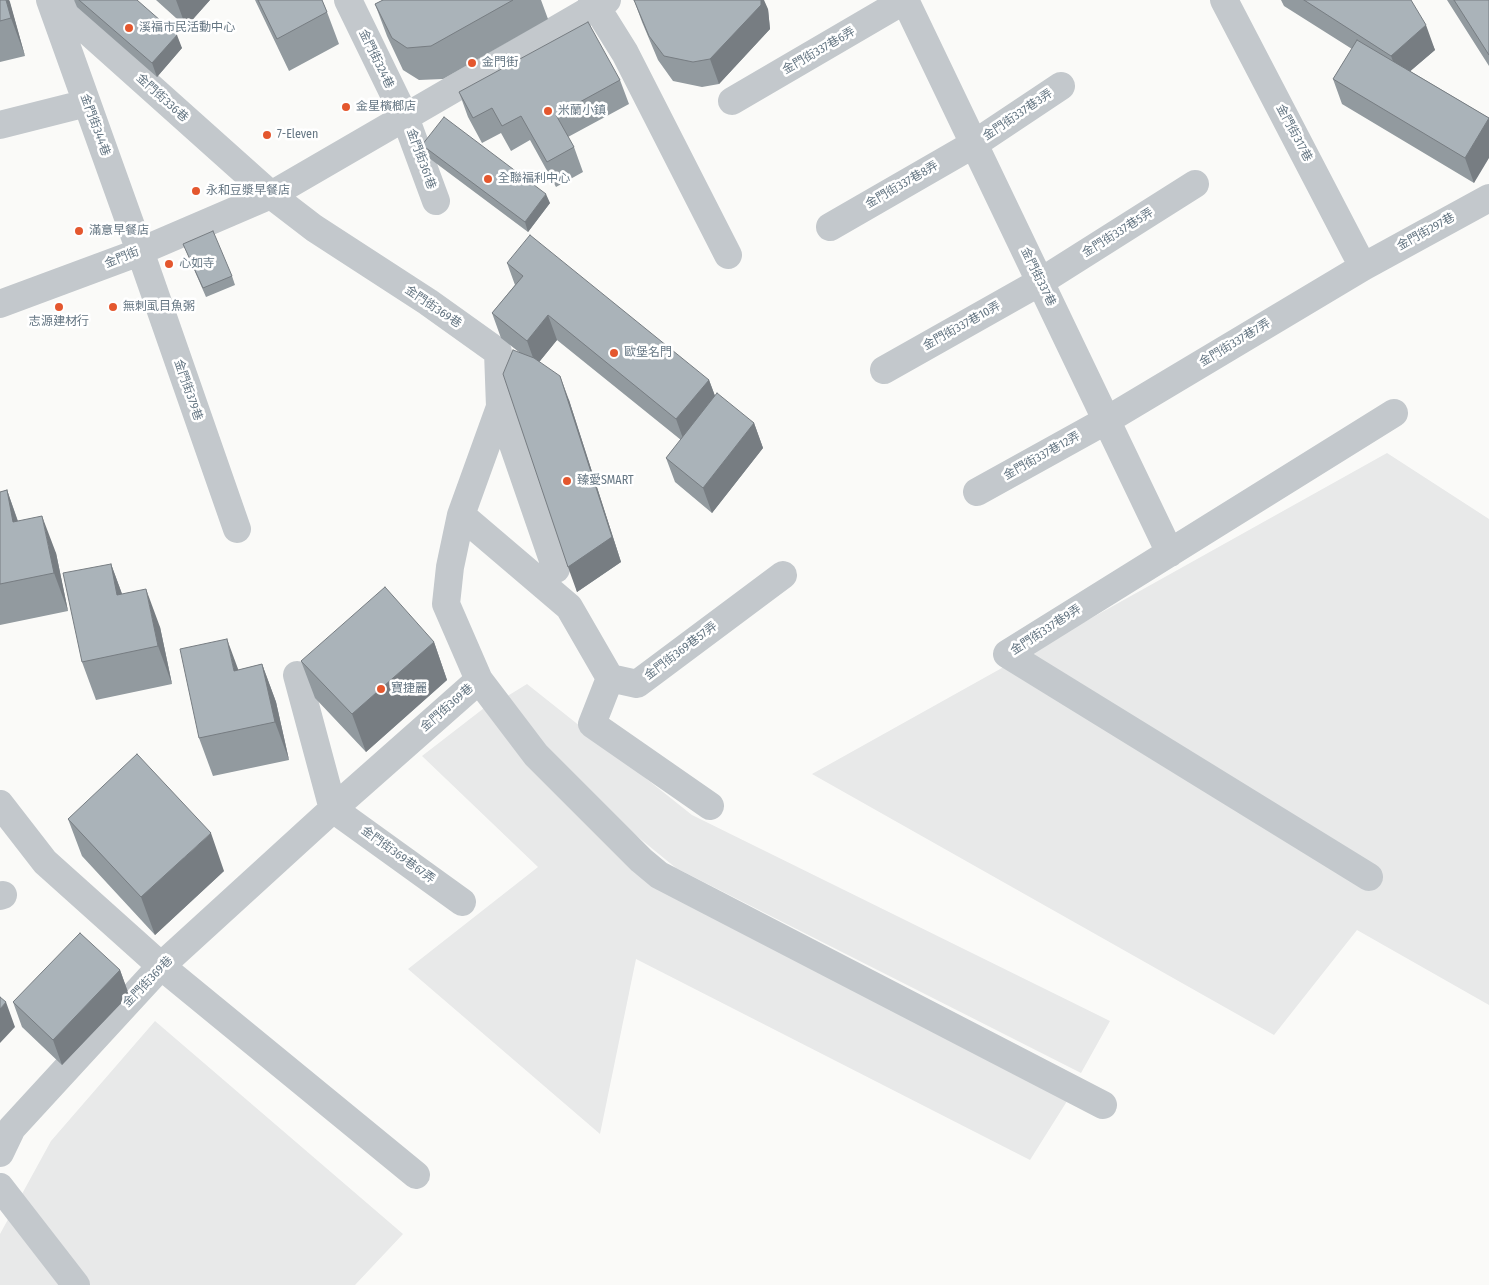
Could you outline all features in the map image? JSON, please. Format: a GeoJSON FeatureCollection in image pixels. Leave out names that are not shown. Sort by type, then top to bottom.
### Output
{"type":"FeatureCollection","features":[{"type":"Feature","properties":{"kind":"street","name":"金門街344巷"},"geometry":{"type":"LineString","coordinates":[[51,0],[140,250]]}},
{"type":"Feature","properties":{"kind":"street","name":"金門街336巷"},"geometry":{"type":"LineString","coordinates":[[51,0],[271,195]]}},
{"type":"Feature","properties":{"kind":"street","name":"金門街324巷"},"geometry":{"type":"LineString","coordinates":[[348,0],[405,117]]}},
{"type":"Feature","properties":{"kind":"street","name":"金門街337巷6弄"},"geometry":{"type":"LineString","coordinates":[[732,101],[905,0]]}},
{"type":"Feature","properties":{"kind":"street","name":"金門街337巷"},"geometry":{"type":"LineString","coordinates":[[905,0],[1170,553]]}},
{"type":"Feature","properties":{"kind":"street","name":"金門街317巷"},"geometry":{"type":"LineString","coordinates":[[1224,0],[1363,267]]}},
{"type":"Feature","properties":{"kind":"street"},"geometry":{"type":"LineString","coordinates":[[598,2],[626,53],[728,255]]}},
{"type":"Feature","properties":{"kind":"street","name":"金門街"},"geometry":{"type":"LineString","coordinates":[[0,304],[140,250],[271,195],[598,2]]}},
{"type":"Feature","properties":{"kind":"street","name":"金門街337巷3弄"},"geometry":{"type":"LineString","coordinates":[[974,144],[1061,86]]}},
{"type":"Feature","properties":{"kind":"street"},"geometry":{"type":"LineString","coordinates":[[0,125],[87,103]]}},
{"type":"Feature","properties":{"kind":"street","name":"金門街361巷"},"geometry":{"type":"LineString","coordinates":[[405,117],[436,201]]}},
{"type":"Feature","properties":{"kind":"street","name":"金門街337巷8弄"},"geometry":{"type":"LineString","coordinates":[[830,227],[974,144]]}},
{"type":"Feature","properties":{"kind":"street","name":"金門街337巷5弄"},"geometry":{"type":"LineString","coordinates":[[1040,282],[1195,184]]}},
{"type":"Feature","properties":{"kind":"street","name":"金門街369巷"},"geometry":{"type":"LineString","coordinates":[[0,1153],[12,1128],[161,966],[479,680],[446,604],[450,567],[460,515],[500,407],[498,352],[428,302],[314,228],[271,195]]}},
{"type":"Feature","properties":{"kind":"street","name":"金門街297巷"},"geometry":{"type":"LineString","coordinates":[[1363,267],[1489,198]]}},
{"type":"Feature","properties":{"kind":"street","name":"金門街379巷"},"geometry":{"type":"LineString","coordinates":[[140,250],[237,529]]}},
{"type":"Feature","properties":{"kind":"street","name":"金門街337巷7弄"},"geometry":{"type":"LineString","coordinates":[[1107,420],[1363,267]]}},
{"type":"Feature","properties":{"kind":"street","name":"金門街337巷10弄"},"geometry":{"type":"LineString","coordinates":[[884,370],[1040,282]]}},
{"type":"Feature","properties":{"kind":"street"},"geometry":{"type":"LineString","coordinates":[[500,407],[556,569]]}},
{"type":"Feature","properties":{"kind":"street","name":"金門街337巷9弄"},"geometry":{"type":"LineString","coordinates":[[1370,877],[1006,654],[1394,413]]}},
{"type":"Feature","properties":{"kind":"street","name":"金門街337巷12弄"},"geometry":{"type":"LineString","coordinates":[[977,492],[1107,420]]}},
{"type":"Feature","properties":{"kind":"street"},"geometry":{"type":"LineString","coordinates":[[460,515],[569,607],[610,678],[592,724],[710,806]]}},
{"type":"Feature","properties":{"kind":"street","name":"金門街369巷57弄"},"geometry":{"type":"LineString","coordinates":[[610,678],[637,684],[783,575]]}},
{"type":"Feature","properties":{"kind":"street"},"geometry":{"type":"LineString","coordinates":[[297,674],[334,809]]}},
{"type":"Feature","properties":{"kind":"street"},"geometry":{"type":"LineString","coordinates":[[479,680],[536,755],[641,860],[659,875],[1104,1105]]}},
{"type":"Feature","properties":{"kind":"street"},"geometry":{"type":"LineString","coordinates":[[0,804],[45,862],[161,966],[416,1175]]}},
{"type":"Feature","properties":{"kind":"street","name":"金門街369巷67弄"},"geometry":{"type":"LineString","coordinates":[[334,809],[462,902]]}},
{"type":"Feature","properties":{"kind":"street"},"geometry":{"type":"LineString","coordinates":[[0,1187],[76,1285]]}},
{"type":"Feature","properties":{"kind":"shaded area"},"geometry":{"type":"Polygon","coordinates":[[[1387,453],[1489,519],[1489,1005],[1357,930],[1274,1035],[812,774],[1387,453]]]}},
{"type":"Feature","properties":{"kind":"shaded area"},"geometry":{"type":"Polygon","coordinates":[[[527,684],[692,815],[1110,1021],[1081,1073],[676,868],[578,788],[501,700],[527,684]]]}},
{"type":"Feature","properties":{"kind":"shaded area"},"geometry":{"type":"Polygon","coordinates":[[[488,705],[659,885],[1069,1098],[1030,1160],[636,959],[600,1134],[408,969],[538,867],[422,756],[488,705]]]}},
{"type":"Feature","properties":{"kind":"shaded area"},"geometry":{"type":"Polygon","coordinates":[[[155,1021],[403,1234],[355,1285],[0,1285],[0,1234],[51,1141],[155,1021]]]}},
{"type":"Feature","properties":{"kind":"building"},"geometry":{"type":"Polygon","coordinates":[[[0,0],[6,0],[11,18],[0,21],[0,0]]]}},
{"type":"Feature","properties":{"kind":"building","name":"溪福市民活動中心"},"geometry":{"type":"Polygon","coordinates":[[[79,0],[137,0],[177,35],[152,63],[79,0]]]}},
{"type":"Feature","properties":{"kind":"building"},"geometry":{"type":"Polygon","coordinates":[[[258,0],[322,0],[327,12],[277,39],[258,0]]]}},
{"type":"Feature","properties":{"kind":"building"},"geometry":{"type":"Polygon","coordinates":[[[383,0],[513,0],[431,46],[407,48],[392,38],[375,4],[383,0]]]}},
{"type":"Feature","properties":{"kind":"building"},"geometry":{"type":"Polygon","coordinates":[[[634,0],[761,0],[761,5],[710,59],[693,62],[664,56],[649,36],[634,0]]]}},
{"type":"Feature","properties":{"kind":"building"},"geometry":{"type":"Polygon","coordinates":[[[1304,0],[1411,0],[1426,25],[1391,56],[1304,0]]]}},
{"type":"Feature","properties":{"kind":"building"},"geometry":{"type":"Polygon","coordinates":[[[1454,0],[1489,0],[1489,55],[1454,0]]]}},
{"type":"Feature","properties":{"kind":"building"},"geometry":{"type":"Polygon","coordinates":[[[588,22],[620,80],[556,115],[574,147],[547,162],[521,116],[502,126],[492,108],[473,118],[459,92],[588,22]]]}},
{"type":"Feature","properties":{"kind":"building"},"geometry":{"type":"Polygon","coordinates":[[[1357,40],[1489,118],[1465,158],[1333,79],[1357,40]]]}},
{"type":"Feature","properties":{"kind":"building","name":"全聯福利中心"},"geometry":{"type":"Polygon","coordinates":[[[444,117],[546,194],[525,222],[422,145],[444,117]]]}},
{"type":"Feature","properties":{"kind":"building"},"geometry":{"type":"Polygon","coordinates":[[[213,231],[232,276],[203,288],[183,244],[213,231]]]}},
{"type":"Feature","properties":{"kind":"building","name":"歐堡名門"},"geometry":{"type":"Polygon","coordinates":[[[530,235],[709,380],[676,419],[548,315],[527,341],[492,313],[523,276],[507,263],[530,235]]]}},
{"type":"Feature","properties":{"kind":"building","name":"臻愛SMART"},"geometry":{"type":"Polygon","coordinates":[[[513,350],[534,358],[560,376],[612,537],[568,567],[503,374],[513,350]]]}},
{"type":"Feature","properties":{"kind":"building"},"geometry":{"type":"Polygon","coordinates":[[[717,393],[754,423],[703,488],[666,458],[717,393]]]}},
{"type":"Feature","properties":{"kind":"building"},"geometry":{"type":"Polygon","coordinates":[[[7,490],[13,522],[42,516],[54,573],[0,584],[0,492],[7,490]]]}},
{"type":"Feature","properties":{"kind":"building"},"geometry":{"type":"Polygon","coordinates":[[[111,564],[117,595],[146,589],[158,646],[82,662],[63,573],[111,564]]]}},
{"type":"Feature","properties":{"kind":"building"},"geometry":{"type":"Polygon","coordinates":[[[385,587],[434,642],[352,714],[301,661],[385,587]]]}},
{"type":"Feature","properties":{"kind":"building"},"geometry":{"type":"Polygon","coordinates":[[[227,639],[234,671],[262,664],[275,722],[199,738],[180,649],[227,639]]]}},
{"type":"Feature","properties":{"kind":"building"},"geometry":{"type":"Polygon","coordinates":[[[137,754],[211,833],[141,897],[68,819],[137,754]]]}},
{"type":"Feature","properties":{"kind":"building"},"geometry":{"type":"Polygon","coordinates":[[[80,933],[120,970],[53,1040],[13,1002],[80,933]]]}},
{"type":"Feature","properties":{"kind":"building"},"geometry":{"type":"Polygon","coordinates":[[[0,997],[6,1002],[0,1009],[0,997]]]}},
{"type":"Feature","properties":{"kind":"place","name":"溪福市民活動中心"},"geometry":{"type":"Point","coordinates":[129,28]}},
{"type":"Feature","properties":{"kind":"place","name":"金門街"},"geometry":{"type":"Point","coordinates":[472,63]}},
{"type":"Feature","properties":{"kind":"place","name":"金星檳榔店"},"geometry":{"type":"Point","coordinates":[346,107]}},
{"type":"Feature","properties":{"kind":"place","name":"米蘭小鎮"},"geometry":{"type":"Point","coordinates":[548,111]}},
{"type":"Feature","properties":{"kind":"place","name":"7-Eleven"},"geometry":{"type":"Point","coordinates":[267,135]}},
{"type":"Feature","properties":{"kind":"place","name":"全聯福利中心"},"geometry":{"type":"Point","coordinates":[488,179]}},
{"type":"Feature","properties":{"kind":"place","name":"永和豆漿早餐店"},"geometry":{"type":"Point","coordinates":[196,191]}},
{"type":"Feature","properties":{"kind":"place","name":"滿意早餐店"},"geometry":{"type":"Point","coordinates":[79,231]}},
{"type":"Feature","properties":{"kind":"place","name":"心如寺"},"geometry":{"type":"Point","coordinates":[169,264]}},
{"type":"Feature","properties":{"kind":"place","name":"志源建材行"},"geometry":{"type":"Point","coordinates":[59,307]}},
{"type":"Feature","properties":{"kind":"place","name":"無刺虱目魚粥"},"geometry":{"type":"Point","coordinates":[113,307]}},
{"type":"Feature","properties":{"kind":"place","name":"歐堡名門"},"geometry":{"type":"Point","coordinates":[614,353]}},
{"type":"Feature","properties":{"kind":"place","name":"臻愛SMART"},"geometry":{"type":"Point","coordinates":[567,481]}},
{"type":"Feature","properties":{"kind":"place","name":"寶捷麗"},"geometry":{"type":"Point","coordinates":[381,689]}}]}
